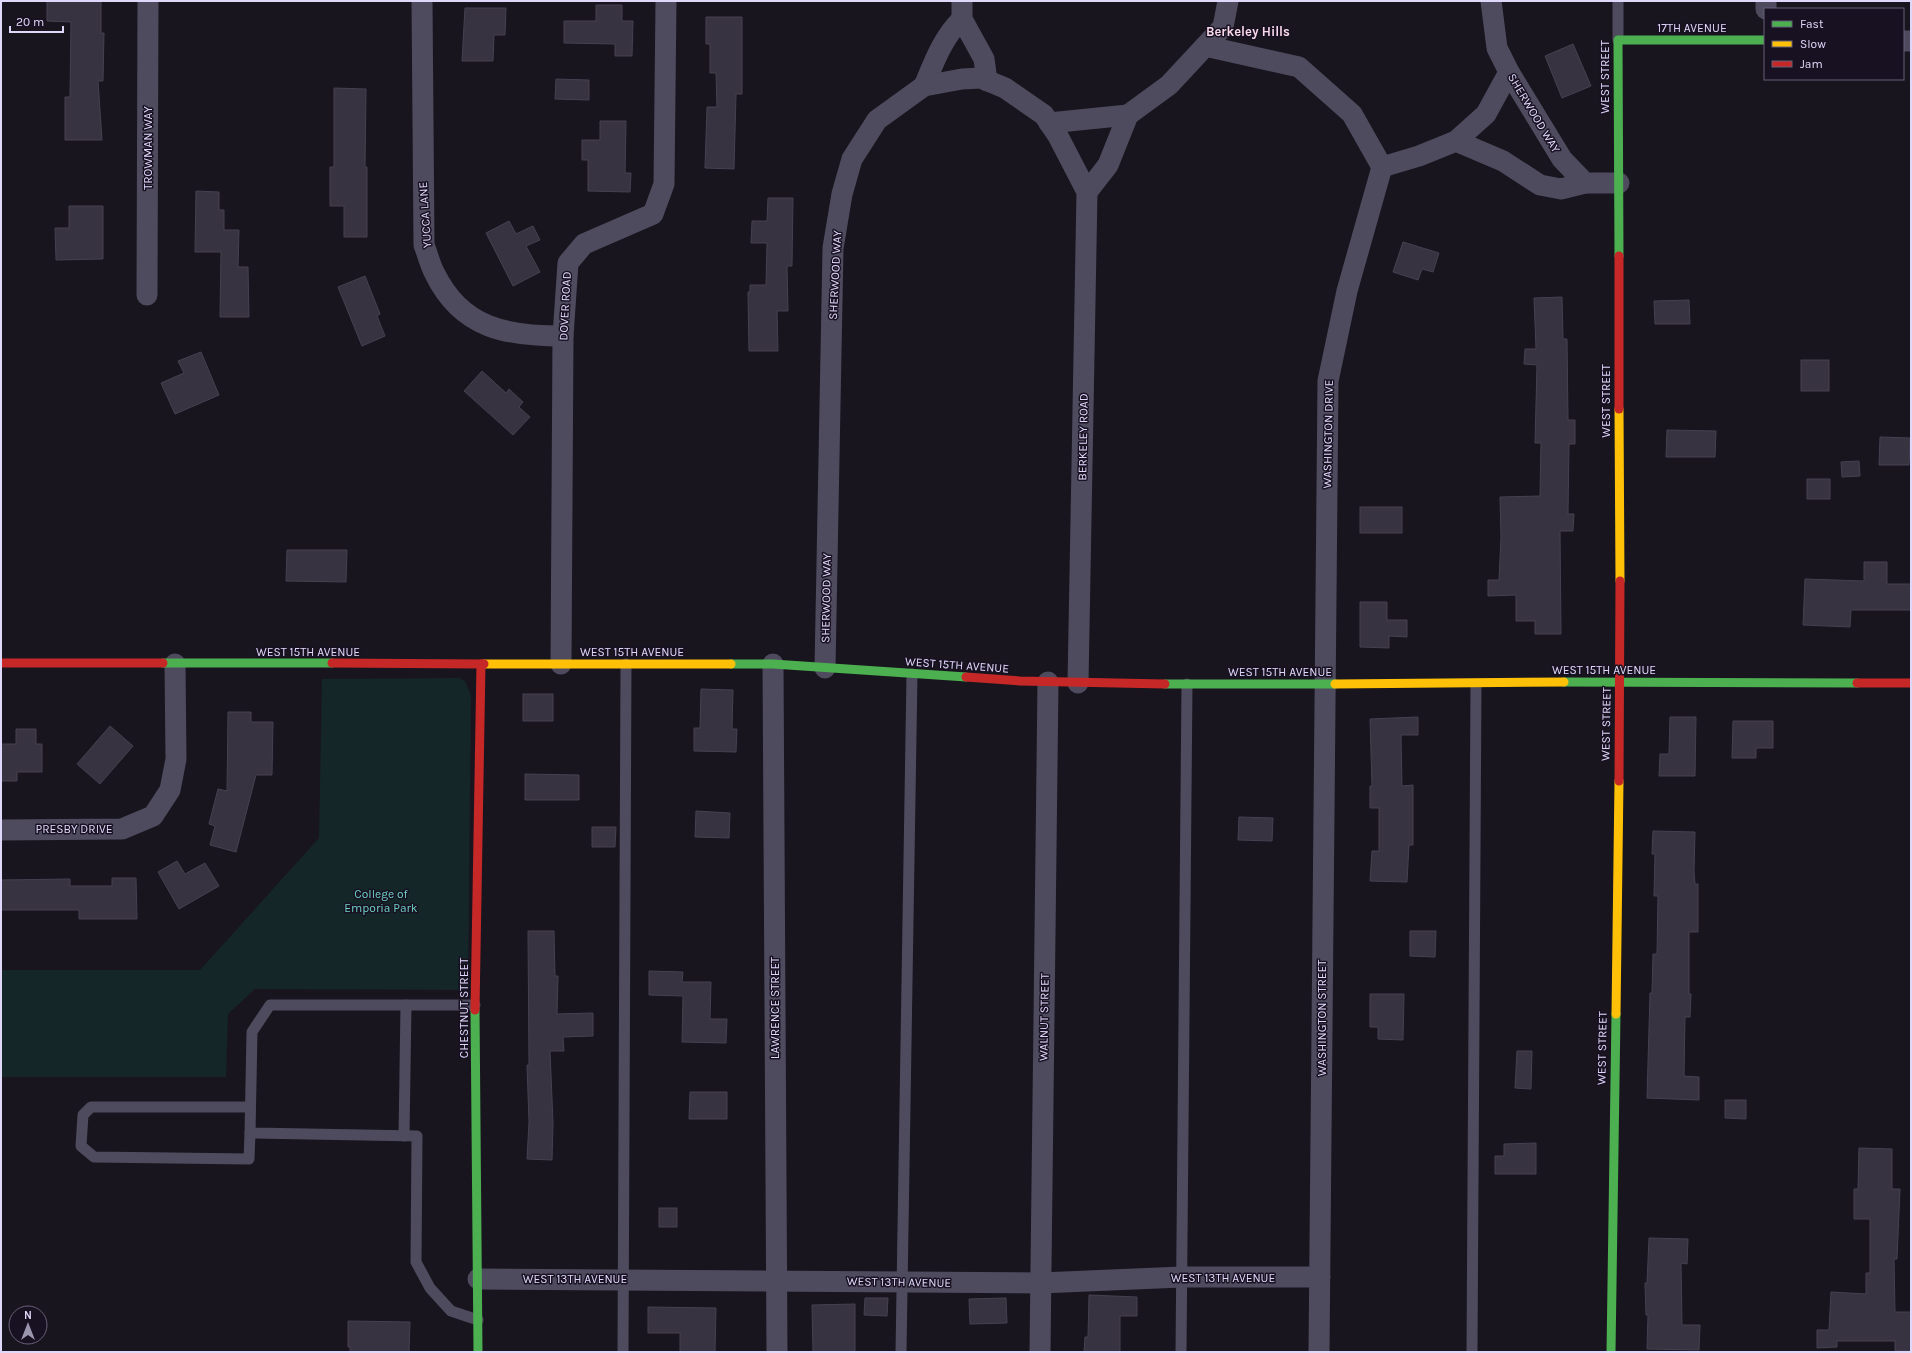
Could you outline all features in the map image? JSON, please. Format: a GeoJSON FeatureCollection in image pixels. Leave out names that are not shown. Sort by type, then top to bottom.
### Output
{"type":"FeatureCollection","features":[{"type":"Feature","properties":{"kind":"street","name":"TROWMAN WAY"},"geometry":{"type":"LineString","coordinates":[[147,295],[148,1]]}},
{"type":"Feature","properties":{"kind":"street","name":"YUCCA LANE"},"geometry":{"type":"LineString","coordinates":[[422,1],[424,245],[435,274],[458,308],[487,327],[525,335],[563,336]]}},
{"type":"Feature","properties":{"kind":"street","name":"DOVER ROAD"},"geometry":{"type":"LineString","coordinates":[[562,664],[563,336],[568,263],[584,244],[653,214],[664,184],[666,1]]}},
{"type":"Feature","properties":{"kind":"street"},"geometry":{"type":"LineString","coordinates":[[1049,123],[1128,115],[1169,85],[1223,28],[1228,1]]}},
{"type":"Feature","properties":{"kind":"street","name":"SHERWOOD WAY"},"geometry":{"type":"LineString","coordinates":[[1491,1],[1497,48],[1509,72],[1562,159],[1585,183]]}},
{"type":"Feature","properties":{"kind":"street"},"geometry":{"type":"LineString","coordinates":[[962,10],[984,59],[987,81]]}},
{"type":"Feature","properties":{"kind":"street"},"geometry":{"type":"LineString","coordinates":[[924,86],[944,43],[962,10]]}},
{"type":"Feature","properties":{"kind":"street","name":"17TH AVENUE"},"geometry":{"type":"LineString","coordinates":[[1618,40],[1764,40]]}},
{"type":"Feature","properties":{"kind":"street","name":"WEST STREET"},"geometry":{"type":"LineString","coordinates":[[1611,1352],[1620,681],[1618,40]]}},
{"type":"Feature","properties":{"kind":"street"},"geometry":{"type":"LineString","coordinates":[[1205,46],[1299,66],[1352,114],[1382,167],[1419,156],[1456,141],[1486,114],[1509,72]]}},
{"type":"Feature","properties":{"kind":"street","name":"SHERWOOD WAY"},"geometry":{"type":"LineString","coordinates":[[825,668],[834,248],[842,194],[852,159],[877,120],[924,86],[962,79],[980,78],[1005,88],[1044,115],[1058,136],[1087,192]]}},
{"type":"Feature","properties":{"kind":"street"},"geometry":{"type":"LineString","coordinates":[[1087,192],[1108,165],[1128,115]]}},
{"type":"Feature","properties":{"kind":"street"},"geometry":{"type":"LineString","coordinates":[[1456,141],[1503,161],[1540,185],[1561,189],[1585,183],[1619,183]]}},
{"type":"Feature","properties":{"kind":"street","name":"WASHINGTON DRIVE"},"geometry":{"type":"LineString","coordinates":[[1324,684],[1328,381],[1347,291],[1382,167]]}},
{"type":"Feature","properties":{"kind":"street","name":"BERKELEY ROAD"},"geometry":{"type":"LineString","coordinates":[[1078,682],[1087,192]]}},
{"type":"Feature","properties":{"kind":"street","name":"WEST 15TH AVENUE"},"geometry":{"type":"LineString","coordinates":[[1,663],[773,664],[1048,682],[1187,684],[1476,684],[1620,681],[1911,683]]}},
{"type":"Feature","properties":{"kind":"street","name":"PRESBY DRIVE"},"geometry":{"type":"LineString","coordinates":[[1,830],[122,829],[153,816],[170,790],[176,759],[175,664]]}},
{"type":"Feature","properties":{"kind":"street","name":"CHESTNUT STREET"},"geometry":{"type":"LineString","coordinates":[[478,1352],[475,1006],[481,664]]}},
{"type":"Feature","properties":{"kind":"street","name":"LAWRENCE STREET"},"geometry":{"type":"LineString","coordinates":[[773,664],[778,1280],[777,1352]]}},
{"type":"Feature","properties":{"kind":"street","name":"WALNUT STREET"},"geometry":{"type":"LineString","coordinates":[[1040,1352],[1048,682]]}},
{"type":"Feature","properties":{"kind":"street","name":"WASHINGTON STREET"},"geometry":{"type":"LineString","coordinates":[[1319,1352],[1324,684]]}},
{"type":"Feature","properties":{"kind":"street","name":"WEST 13TH AVENUE"},"geometry":{"type":"LineString","coordinates":[[478,1279],[1040,1283],[1182,1277],[1320,1277]]}},
{"type":"Feature","properties":{"kind":"lane","name":"WEST STREET"},"geometry":{"type":"LineString","coordinates":[[1618,1],[1618,40]]}},
{"type":"Feature","properties":{"kind":"lane"},"geometry":{"type":"LineString","coordinates":[[624,1352],[626,664]]}},
{"type":"Feature","properties":{"kind":"lane"},"geometry":{"type":"LineString","coordinates":[[902,1352],[912,674]]}},
{"type":"Feature","properties":{"kind":"lane"},"geometry":{"type":"LineString","coordinates":[[1180,1352],[1182,1277],[1187,684]]}},
{"type":"Feature","properties":{"kind":"lane"},"geometry":{"type":"LineString","coordinates":[[1472,1352],[1476,684]]}},
{"type":"Feature","properties":{"kind":"lane"},"geometry":{"type":"LineString","coordinates":[[250,1108],[91,1107],[83,1115],[81,1146],[94,1157],[249,1159],[252,1032],[270,1005],[475,1006]]}},
{"type":"Feature","properties":{"kind":"lane"},"geometry":{"type":"LineString","coordinates":[[404,1136],[406,1005]]}},
{"type":"Feature","properties":{"kind":"lane"},"geometry":{"type":"LineString","coordinates":[[250,1133],[418,1136],[416,1262],[430,1288],[451,1311],[478,1320]]}},
{"type":"Feature","properties":{"kind":"green space","name":"College of Emporia Park"},"geometry":{"type":"Polygon","coordinates":[[[459,678],[465,681],[471,695],[468,990],[255,989],[228,1014],[226,1077],[1,1077],[1,970],[200,970],[319,838],[322,679],[459,678]]]}},
{"type":"Feature","properties":{"kind":"building"},"geometry":{"type":"Polygon","coordinates":[[[47,1],[101,1],[101,33],[104,33],[103,81],[98,81],[102,140],[65,140],[65,97],[70,97],[71,22],[47,21],[47,1]]]}},
{"type":"Feature","properties":{"kind":"building"},"geometry":{"type":"Polygon","coordinates":[[[596,5],[622,5],[622,21],[633,21],[632,56],[615,56],[615,44],[564,43],[564,21],[596,21],[596,5]]]}},
{"type":"Feature","properties":{"kind":"building"},"geometry":{"type":"Polygon","coordinates":[[[465,8],[506,8],[505,35],[494,35],[493,61],[462,61],[465,8]]]}},
{"type":"Feature","properties":{"kind":"building"},"geometry":{"type":"Polygon","coordinates":[[[706,17],[742,17],[742,94],[736,94],[734,169],[705,168],[707,107],[717,107],[716,73],[710,73],[710,44],[706,44],[706,17]]]}},
{"type":"Feature","properties":{"kind":"building"},"geometry":{"type":"Polygon","coordinates":[[[1573,44],[1591,86],[1562,98],[1545,56],[1573,44]]]}},
{"type":"Feature","properties":{"kind":"building"},"geometry":{"type":"Polygon","coordinates":[[[556,79],[589,80],[589,100],[555,99],[556,79]]]}},
{"type":"Feature","properties":{"kind":"building"},"geometry":{"type":"Polygon","coordinates":[[[334,88],[366,89],[365,167],[367,167],[367,237],[344,237],[344,206],[330,206],[330,167],[334,167],[334,88]]]}},
{"type":"Feature","properties":{"kind":"building"},"geometry":{"type":"Polygon","coordinates":[[[600,121],[626,121],[625,173],[631,173],[630,192],[588,191],[588,160],[582,160],[582,140],[600,140],[600,121]]]}},
{"type":"Feature","properties":{"kind":"building"},"geometry":{"type":"Polygon","coordinates":[[[196,191],[219,192],[219,210],[224,210],[224,230],[239,230],[238,267],[248,267],[249,317],[220,317],[221,252],[195,252],[196,191]]]}},
{"type":"Feature","properties":{"kind":"building"},"geometry":{"type":"Polygon","coordinates":[[[768,198],[793,198],[792,266],[787,266],[788,311],[777,311],[778,351],[749,351],[748,292],[750,292],[750,285],[766,285],[767,243],[751,243],[752,221],[767,221],[768,198]]]}},
{"type":"Feature","properties":{"kind":"building"},"geometry":{"type":"Polygon","coordinates":[[[69,206],[103,206],[103,259],[56,260],[55,228],[69,228],[69,206]]]}},
{"type":"Feature","properties":{"kind":"building"},"geometry":{"type":"Polygon","coordinates":[[[509,221],[516,234],[533,226],[540,240],[526,246],[540,272],[513,286],[486,233],[509,221]]]}},
{"type":"Feature","properties":{"kind":"building"},"geometry":{"type":"Polygon","coordinates":[[[1403,242],[1439,253],[1433,272],[1422,269],[1418,280],[1393,272],[1403,242]]]}},
{"type":"Feature","properties":{"kind":"building"},"geometry":{"type":"Polygon","coordinates":[[[365,276],[380,314],[377,316],[385,336],[362,346],[338,287],[365,276]]]}},
{"type":"Feature","properties":{"kind":"building"},"geometry":{"type":"Polygon","coordinates":[[[1562,297],[1563,339],[1567,339],[1568,420],[1575,420],[1575,444],[1569,444],[1568,514],[1574,514],[1573,531],[1560,531],[1561,634],[1535,634],[1535,621],[1516,621],[1516,595],[1488,596],[1488,580],[1499,580],[1501,538],[1500,497],[1540,496],[1541,443],[1535,443],[1537,365],[1524,364],[1525,349],[1536,349],[1534,298],[1562,297]]]}},
{"type":"Feature","properties":{"kind":"building"},"geometry":{"type":"Polygon","coordinates":[[[1689,300],[1690,324],[1655,324],[1654,301],[1689,300]]]}},
{"type":"Feature","properties":{"kind":"building"},"geometry":{"type":"Polygon","coordinates":[[[201,352],[219,395],[175,414],[161,383],[184,373],[178,361],[201,352]]]}},
{"type":"Feature","properties":{"kind":"building"},"geometry":{"type":"Polygon","coordinates":[[[1801,360],[1829,360],[1829,391],[1801,391],[1801,360]]]}},
{"type":"Feature","properties":{"kind":"building"},"geometry":{"type":"Polygon","coordinates":[[[482,371],[506,393],[509,389],[523,402],[519,407],[530,417],[513,435],[464,391],[482,371]]]}},
{"type":"Feature","properties":{"kind":"building"},"geometry":{"type":"Polygon","coordinates":[[[1667,430],[1716,431],[1715,457],[1666,457],[1667,430]]]}},
{"type":"Feature","properties":{"kind":"building"},"geometry":{"type":"Polygon","coordinates":[[[1880,437],[1910,438],[1909,465],[1879,465],[1880,437]]]}},
{"type":"Feature","properties":{"kind":"building"},"geometry":{"type":"Polygon","coordinates":[[[1859,461],[1860,476],[1842,477],[1841,462],[1859,461]]]}},
{"type":"Feature","properties":{"kind":"building"},"geometry":{"type":"Polygon","coordinates":[[[1807,479],[1830,479],[1830,499],[1807,499],[1807,479]]]}},
{"type":"Feature","properties":{"kind":"building"},"geometry":{"type":"Polygon","coordinates":[[[1360,507],[1402,507],[1402,533],[1360,533],[1360,507]]]}},
{"type":"Feature","properties":{"kind":"building"},"geometry":{"type":"Polygon","coordinates":[[[287,550],[347,550],[346,582],[286,581],[287,550]]]}},
{"type":"Feature","properties":{"kind":"building"},"geometry":{"type":"Polygon","coordinates":[[[1864,562],[1887,562],[1887,584],[1911,584],[1911,610],[1851,610],[1850,627],[1803,625],[1805,579],[1864,581],[1864,562]]]}},
{"type":"Feature","properties":{"kind":"building"},"geometry":{"type":"Polygon","coordinates":[[[1360,602],[1387,602],[1387,620],[1407,620],[1407,637],[1389,636],[1389,648],[1360,647],[1360,602]]]}},
{"type":"Feature","properties":{"kind":"building"},"geometry":{"type":"Polygon","coordinates":[[[701,689],[733,690],[732,729],[737,729],[736,752],[694,751],[694,728],[700,728],[701,689]]]}},
{"type":"Feature","properties":{"kind":"building"},"geometry":{"type":"Polygon","coordinates":[[[523,694],[553,694],[553,721],[523,721],[523,694]]]}},
{"type":"Feature","properties":{"kind":"building"},"geometry":{"type":"Polygon","coordinates":[[[228,712],[251,712],[251,722],[273,722],[272,775],[256,775],[236,852],[210,845],[215,826],[209,824],[218,789],[227,791],[228,712]]]}},
{"type":"Feature","properties":{"kind":"building"},"geometry":{"type":"Polygon","coordinates":[[[1418,717],[1418,735],[1401,735],[1402,786],[1413,785],[1413,845],[1409,845],[1407,882],[1370,881],[1372,851],[1379,851],[1379,808],[1370,808],[1370,786],[1372,786],[1370,719],[1418,717]]]}},
{"type":"Feature","properties":{"kind":"building"},"geometry":{"type":"Polygon","coordinates":[[[1670,717],[1696,717],[1695,776],[1659,776],[1660,754],[1669,754],[1670,717]]]}},
{"type":"Feature","properties":{"kind":"building"},"geometry":{"type":"Polygon","coordinates":[[[1733,721],[1773,721],[1773,748],[1756,748],[1756,758],[1732,758],[1733,721]]]}},
{"type":"Feature","properties":{"kind":"building"},"geometry":{"type":"Polygon","coordinates":[[[110,726],[133,746],[100,784],[77,764],[110,726]]]}},
{"type":"Feature","properties":{"kind":"building"},"geometry":{"type":"Polygon","coordinates":[[[16,729],[36,729],[36,744],[42,744],[42,772],[17,772],[17,781],[1,781],[1,744],[16,744],[16,729]]]}},
{"type":"Feature","properties":{"kind":"building"},"geometry":{"type":"Polygon","coordinates":[[[525,774],[579,775],[579,800],[525,800],[525,774]]]}},
{"type":"Feature","properties":{"kind":"building"},"geometry":{"type":"Polygon","coordinates":[[[696,811],[730,813],[729,838],[695,837],[696,811]]]}},
{"type":"Feature","properties":{"kind":"building"},"geometry":{"type":"Polygon","coordinates":[[[1239,817],[1273,818],[1272,841],[1238,840],[1239,817]]]}},
{"type":"Feature","properties":{"kind":"building"},"geometry":{"type":"Polygon","coordinates":[[[592,827],[616,827],[615,847],[592,847],[592,827]]]}},
{"type":"Feature","properties":{"kind":"building"},"geometry":{"type":"Polygon","coordinates":[[[1653,831],[1695,832],[1694,872],[1695,884],[1698,884],[1698,932],[1689,932],[1689,994],[1691,994],[1690,1017],[1685,1017],[1684,1076],[1699,1077],[1699,1100],[1647,1098],[1650,993],[1652,993],[1653,954],[1657,954],[1658,896],[1654,896],[1655,854],[1652,854],[1653,831]]]}},
{"type":"Feature","properties":{"kind":"building"},"geometry":{"type":"Polygon","coordinates":[[[177,861],[185,874],[205,863],[219,886],[179,909],[158,872],[177,861]]]}},
{"type":"Feature","properties":{"kind":"building"},"geometry":{"type":"Polygon","coordinates":[[[112,878],[136,878],[137,919],[79,919],[79,910],[1,910],[1,880],[70,879],[70,886],[112,886],[112,878]]]}},
{"type":"Feature","properties":{"kind":"building"},"geometry":{"type":"Polygon","coordinates":[[[528,931],[554,931],[555,976],[558,976],[557,1014],[593,1013],[593,1036],[563,1037],[564,1051],[550,1051],[553,1123],[552,1160],[527,1159],[529,1122],[527,1065],[529,1065],[528,931]]]}},
{"type":"Feature","properties":{"kind":"building"},"geometry":{"type":"Polygon","coordinates":[[[1410,931],[1436,931],[1435,957],[1410,956],[1410,931]]]}},
{"type":"Feature","properties":{"kind":"building"},"geometry":{"type":"Polygon","coordinates":[[[649,971],[683,972],[682,982],[711,982],[710,1019],[727,1019],[726,1043],[682,1042],[683,996],[649,995],[649,971]]]}},
{"type":"Feature","properties":{"kind":"building"},"geometry":{"type":"Polygon","coordinates":[[[1370,994],[1404,994],[1403,1040],[1378,1039],[1378,1027],[1370,1027],[1370,994]]]}},
{"type":"Feature","properties":{"kind":"building"},"geometry":{"type":"Polygon","coordinates":[[[1517,1051],[1532,1051],[1531,1089],[1515,1088],[1517,1051]]]}},
{"type":"Feature","properties":{"kind":"building"},"geometry":{"type":"Polygon","coordinates":[[[690,1092],[727,1092],[727,1119],[689,1119],[690,1092]]]}},
{"type":"Feature","properties":{"kind":"building"},"geometry":{"type":"Polygon","coordinates":[[[1725,1100],[1746,1100],[1746,1119],[1725,1118],[1725,1100]]]}},
{"type":"Feature","properties":{"kind":"building"},"geometry":{"type":"Polygon","coordinates":[[[1536,1143],[1536,1174],[1495,1174],[1495,1156],[1504,1156],[1504,1144],[1536,1143]]]}},
{"type":"Feature","properties":{"kind":"building"},"geometry":{"type":"Polygon","coordinates":[[[1859,1148],[1892,1149],[1892,1189],[1900,1189],[1897,1259],[1894,1259],[1895,1312],[1911,1312],[1911,1351],[1895,1351],[1895,1341],[1837,1341],[1837,1347],[1817,1348],[1817,1330],[1829,1330],[1831,1292],[1866,1294],[1866,1273],[1870,1273],[1870,1219],[1854,1219],[1854,1189],[1858,1189],[1859,1148]]]}},
{"type":"Feature","properties":{"kind":"building"},"geometry":{"type":"Polygon","coordinates":[[[659,1208],[677,1208],[677,1227],[659,1227],[659,1208]]]}},
{"type":"Feature","properties":{"kind":"building"},"geometry":{"type":"Polygon","coordinates":[[[1649,1238],[1688,1239],[1687,1264],[1681,1263],[1682,1325],[1700,1325],[1699,1350],[1647,1349],[1648,1315],[1646,1315],[1645,1283],[1647,1283],[1649,1238]]]}},
{"type":"Feature","properties":{"kind":"building"},"geometry":{"type":"Polygon","coordinates":[[[1089,1295],[1137,1297],[1137,1316],[1120,1316],[1120,1352],[1084,1352],[1085,1337],[1088,1337],[1089,1295]]]}},
{"type":"Feature","properties":{"kind":"building"},"geometry":{"type":"Polygon","coordinates":[[[865,1298],[888,1298],[887,1316],[864,1315],[865,1298]]]}},
{"type":"Feature","properties":{"kind":"building"},"geometry":{"type":"Polygon","coordinates":[[[1006,1298],[1007,1323],[970,1324],[969,1299],[1006,1298]]]}},
{"type":"Feature","properties":{"kind":"building"},"geometry":{"type":"Polygon","coordinates":[[[855,1304],[855,1352],[813,1352],[812,1305],[855,1304]]]}},
{"type":"Feature","properties":{"kind":"building"},"geometry":{"type":"Polygon","coordinates":[[[648,1307],[716,1308],[715,1352],[680,1352],[680,1333],[648,1333],[648,1307]]]}},
{"type":"Feature","properties":{"kind":"building"},"geometry":{"type":"Polygon","coordinates":[[[348,1321],[410,1322],[409,1352],[350,1352],[350,1347],[348,1347],[348,1321]]]}},
{"type":"Feature","properties":{"kind":"traffic: fast"},"geometry":{"type":"LineString","coordinates":[[1619,256],[1618,40],[1764,40]]}},
{"type":"Feature","properties":{"kind":"traffic: fast"},"geometry":{"type":"LineString","coordinates":[[163,663],[332,663]]}},
{"type":"Feature","properties":{"kind":"traffic: fast"},"geometry":{"type":"LineString","coordinates":[[731,664],[773,664],[966,677]]}},
{"type":"Feature","properties":{"kind":"traffic: fast"},"geometry":{"type":"LineString","coordinates":[[1564,682],[1857,683]]}},
{"type":"Feature","properties":{"kind":"traffic: fast"},"geometry":{"type":"LineString","coordinates":[[1165,684],[1335,684]]}},
{"type":"Feature","properties":{"kind":"traffic: fast"},"geometry":{"type":"LineString","coordinates":[[475,1010],[478,1352]]}},
{"type":"Feature","properties":{"kind":"traffic: fast"},"geometry":{"type":"LineString","coordinates":[[1611,1352],[1616,1014]]}},
{"type":"Feature","properties":{"kind":"traffic: slow"},"geometry":{"type":"LineString","coordinates":[[1619,409],[1620,581]]}},
{"type":"Feature","properties":{"kind":"traffic: slow"},"geometry":{"type":"LineString","coordinates":[[484,664],[731,664]]}},
{"type":"Feature","properties":{"kind":"traffic: slow"},"geometry":{"type":"LineString","coordinates":[[1335,684],[1564,682]]}},
{"type":"Feature","properties":{"kind":"traffic: slow"},"geometry":{"type":"LineString","coordinates":[[1616,1014],[1619,781]]}},
{"type":"Feature","properties":{"kind":"traffic: jam"},"geometry":{"type":"LineString","coordinates":[[1619,256],[1619,409]]}},
{"type":"Feature","properties":{"kind":"traffic: jam"},"geometry":{"type":"LineString","coordinates":[[1619,781],[1620,581]]}},
{"type":"Feature","properties":{"kind":"traffic: jam"},"geometry":{"type":"LineString","coordinates":[[1,663],[163,663]]}},
{"type":"Feature","properties":{"kind":"traffic: jam"},"geometry":{"type":"LineString","coordinates":[[332,663],[484,664]]}},
{"type":"Feature","properties":{"kind":"traffic: jam"},"geometry":{"type":"LineString","coordinates":[[475,1010],[481,664]]}},
{"type":"Feature","properties":{"kind":"traffic: jam"},"geometry":{"type":"LineString","coordinates":[[966,677],[1020,681],[1165,684]]}},
{"type":"Feature","properties":{"kind":"traffic: jam"},"geometry":{"type":"LineString","coordinates":[[1857,683],[1911,683]]}},
{"type":"Feature","properties":{"kind":"district","name":"Berkeley Hills"},"geometry":{"type":"Point","coordinates":[1248,31]}}]}
